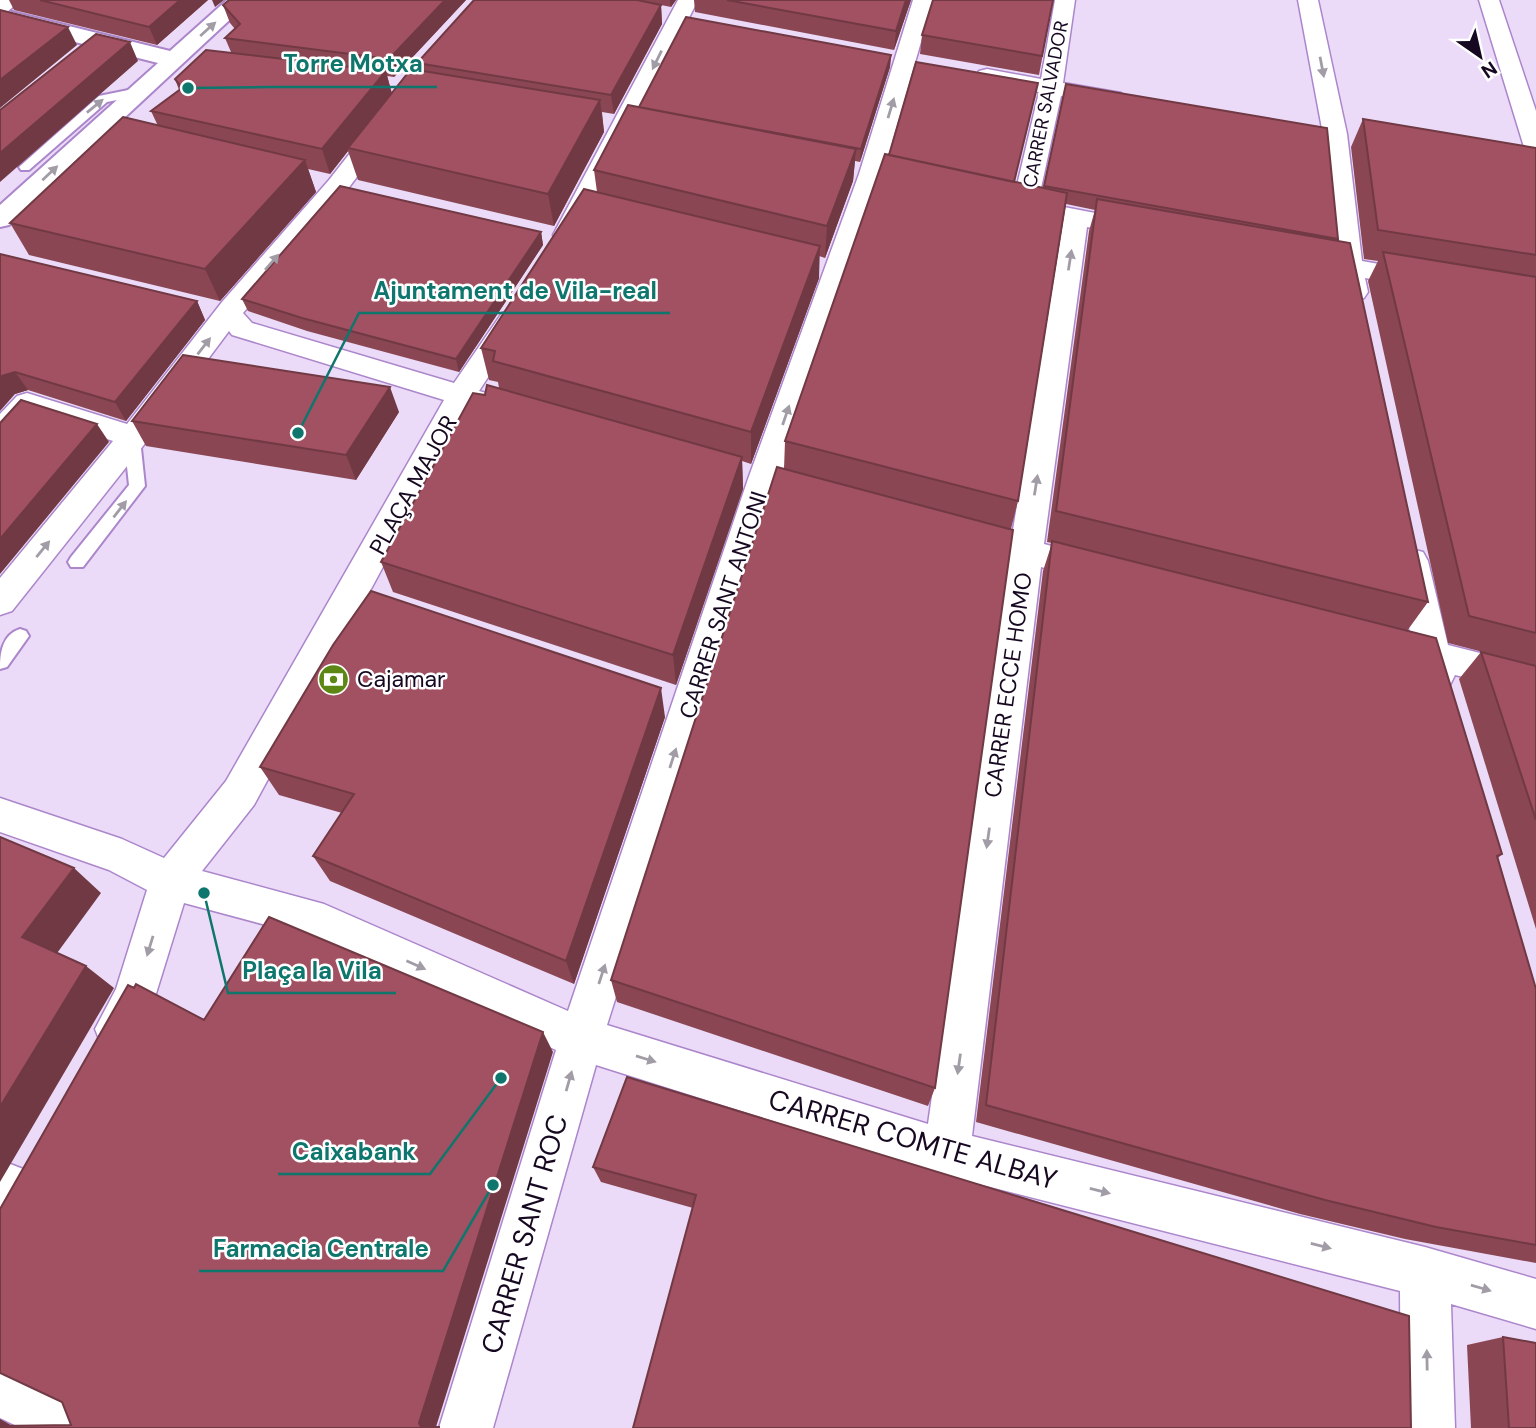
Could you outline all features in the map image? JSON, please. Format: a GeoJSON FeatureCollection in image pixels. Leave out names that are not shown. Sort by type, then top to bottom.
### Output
{"type":"FeatureCollection","features":[{"type":"Feature","properties":{"kind":"main road"},"geometry":{"type":"LineString","coordinates":[[0,219],[240,0]]}},
{"type":"Feature","properties":{"kind":"main road"},"geometry":{"type":"LineString","coordinates":[[0,16],[101,40],[144,55],[175,59]]}},
{"type":"Feature","properties":{"kind":"street"},"geometry":{"type":"LineString","coordinates":[[0,8],[11,0]]}},
{"type":"Feature","properties":{"kind":"street","name":"CARRER SANT ANTONI"},"geometry":{"type":"LineString","coordinates":[[581,1039],[676,702],[764,479],[835,271],[884,176],[906,61],[923,0]]}},
{"type":"Feature","properties":{"kind":"street","name":"CARRER SALVADOR"},"geometry":{"type":"LineString","coordinates":[[1024,207],[1051,88],[1065,0]]}},
{"type":"Feature","properties":{"kind":"street"},"geometry":{"type":"LineString","coordinates":[[1308,0],[1335,134],[1349,268],[1360,321]]}},
{"type":"Feature","properties":{"kind":"street"},"geometry":{"type":"LineString","coordinates":[[1489,0],[1536,147]]}},
{"type":"Feature","properties":{"kind":"street"},"geometry":{"type":"LineString","coordinates":[[552,241],[579,208],[683,10]]}},
{"type":"Feature","properties":{"kind":"street"},"geometry":{"type":"LineString","coordinates":[[654,14],[683,10],[704,24]]}},
{"type":"Feature","properties":{"kind":"street"},"geometry":{"type":"LineString","coordinates":[[81,57],[101,40]]}},
{"type":"Feature","properties":{"kind":"street"},"geometry":{"type":"LineString","coordinates":[[879,56],[933,66]]}},
{"type":"Feature","properties":{"kind":"street"},"geometry":{"type":"LineString","coordinates":[[175,59],[202,62]]}},
{"type":"Feature","properties":{"kind":"street"},"geometry":{"type":"LineString","coordinates":[[972,73],[1132,101]]}},
{"type":"Feature","properties":{"kind":"street"},"geometry":{"type":"LineString","coordinates":[[0,602],[132,439],[215,311],[338,185],[403,102]]}},
{"type":"Feature","properties":{"kind":"street"},"geometry":{"type":"LineString","coordinates":[[597,122],[651,131]]}},
{"type":"Feature","properties":{"kind":"street"},"geometry":{"type":"LineString","coordinates":[[97,130],[124,136]]}},
{"type":"Feature","properties":{"kind":"street"},"geometry":{"type":"LineString","coordinates":[[1308,130],[1362,139]]}},
{"type":"Feature","properties":{"kind":"street"},"geometry":{"type":"LineString","coordinates":[[844,168],[884,176]]}},
{"type":"Feature","properties":{"kind":"street"},"geometry":{"type":"LineString","coordinates":[[311,179],[365,192]]}},
{"type":"Feature","properties":{"kind":"street"},"geometry":{"type":"LineString","coordinates":[[986,199],[1172,235]]}},
{"type":"Feature","properties":{"kind":"street"},"geometry":{"type":"LineString","coordinates":[[579,208],[606,214]]}},
{"type":"Feature","properties":{"kind":"street","name":"CARRER ECCE HOMO"},"geometry":{"type":"LineString","coordinates":[[947,1153],[1026,552],[1076,218]]}},
{"type":"Feature","properties":{"kind":"street"},"geometry":{"type":"LineString","coordinates":[[1281,255],[1443,282]]}},
{"type":"Feature","properties":{"kind":"street"},"geometry":{"type":"LineString","coordinates":[[808,265],[835,271]]}},
{"type":"Feature","properties":{"kind":"street"},"geometry":{"type":"LineString","coordinates":[[504,408],[461,396],[525,298]]}},
{"type":"Feature","properties":{"kind":"street","name":"PLAÇA MAJOR"},"geometry":{"type":"LineString","coordinates":[[170,881],[240,793],[366,599],[461,396],[242,329],[215,311]]}},
{"type":"Feature","properties":{"kind":"street"},"geometry":{"type":"LineString","coordinates":[[0,433],[27,402],[123,433],[132,439]]}},
{"type":"Feature","properties":{"kind":"street"},"geometry":{"type":"LineString","coordinates":[[934,527],[1134,580]]}},
{"type":"Feature","properties":{"kind":"street"},"geometry":{"type":"LineString","coordinates":[[1406,535],[1431,656],[1447,707]]}},
{"type":"Feature","properties":{"kind":"street"},"geometry":{"type":"LineString","coordinates":[[1364,638],[1536,681]]}},
{"type":"Feature","properties":{"kind":"street"},"geometry":{"type":"LineString","coordinates":[[0,815],[122,857],[170,881],[135,998],[96,1067]]}},
{"type":"Feature","properties":{"kind":"street","name":"CARRER COMTE ALBAY"},"geometry":{"type":"LineString","coordinates":[[170,881],[309,917],[581,1039],[947,1153],[1425,1272],[1536,1304]]}},
{"type":"Feature","properties":{"kind":"street","name":"CARRER SANT ROC"},"geometry":{"type":"LineString","coordinates":[[466,1428],[581,1039]]}},
{"type":"Feature","properties":{"kind":"street"},"geometry":{"type":"LineString","coordinates":[[1425,1272],[1428,1428]]}},
{"type":"Feature","properties":{"kind":"street"},"geometry":{"type":"LineString","coordinates":[[0,1390],[77,1428]]}},
{"type":"Feature","properties":{"kind":"lane"},"geometry":{"type":"LineString","coordinates":[[25,167],[103,99],[138,92]]}},
{"type":"Feature","properties":{"kind":"lane"},"geometry":{"type":"LineString","coordinates":[[77,562],[137,486],[132,439]]}},
{"type":"Feature","properties":{"kind":"lane"},"geometry":{"type":"LineString","coordinates":[[0,662],[20,636]]}},
{"type":"Feature","properties":{"kind":"building"},"geometry":{"type":"Polygon","coordinates":[[[40,0],[180,0],[149,27],[40,0]]]}},
{"type":"Feature","properties":{"kind":"building"},"geometry":{"type":"Polygon","coordinates":[[[229,0],[445,0],[389,59],[225,38],[240,24],[223,5],[229,0]]]}},
{"type":"Feature","properties":{"kind":"building"},"geometry":{"type":"Polygon","coordinates":[[[474,0],[637,0],[661,5],[611,95],[417,63],[474,0]]]}},
{"type":"Feature","properties":{"kind":"building"},"geometry":{"type":"Polygon","coordinates":[[[727,0],[906,0],[896,31],[727,0]]]}},
{"type":"Feature","properties":{"kind":"building"},"geometry":{"type":"Polygon","coordinates":[[[933,0],[1053,0],[1042,56],[922,35],[933,0]]]}},
{"type":"Feature","properties":{"kind":"building"},"geometry":{"type":"Polygon","coordinates":[[[0,10],[68,27],[0,80],[0,10]]]}},
{"type":"Feature","properties":{"kind":"building"},"geometry":{"type":"Polygon","coordinates":[[[686,17],[891,55],[861,149],[639,107],[686,17]]]}},
{"type":"Feature","properties":{"kind":"building"},"geometry":{"type":"Polygon","coordinates":[[[96,34],[130,42],[0,153],[0,110],[96,34]]]}},
{"type":"Feature","properties":{"kind":"building"},"geometry":{"type":"Polygon","coordinates":[[[206,50],[386,71],[322,149],[151,111],[182,88],[175,79],[206,50]]]}},
{"type":"Feature","properties":{"kind":"building"},"geometry":{"type":"Polygon","coordinates":[[[916,62],[1038,83],[1014,182],[889,155],[916,62]]]}},
{"type":"Feature","properties":{"kind":"building"},"geometry":{"type":"Polygon","coordinates":[[[411,69],[600,100],[548,194],[348,148],[411,69]]]}},
{"type":"Feature","properties":{"kind":"building"},"geometry":{"type":"Polygon","coordinates":[[[1066,84],[1327,128],[1338,239],[1044,186],[1066,84]]]}},
{"type":"Feature","properties":{"kind":"building"},"geometry":{"type":"Polygon","coordinates":[[[628,105],[856,149],[827,226],[594,170],[628,105]]]}},
{"type":"Feature","properties":{"kind":"building"},"geometry":{"type":"Polygon","coordinates":[[[123,117],[305,160],[205,269],[10,223],[123,117]]]}},
{"type":"Feature","properties":{"kind":"building"},"geometry":{"type":"Polygon","coordinates":[[[1363,119],[1536,148],[1536,255],[1378,230],[1363,119]]]}},
{"type":"Feature","properties":{"kind":"building"},"geometry":{"type":"Polygon","coordinates":[[[885,154],[1067,193],[1018,501],[785,441],[885,154]]]}},
{"type":"Feature","properties":{"kind":"building"},"geometry":{"type":"Polygon","coordinates":[[[340,186],[541,232],[456,359],[242,299],[340,186]]]}},
{"type":"Feature","properties":{"kind":"building"},"geometry":{"type":"Polygon","coordinates":[[[584,189],[820,246],[751,432],[493,361],[495,351],[481,348],[584,189]]]}},
{"type":"Feature","properties":{"kind":"building"},"geometry":{"type":"Polygon","coordinates":[[[1097,199],[1350,243],[1428,602],[1056,511],[1097,199]]]}},
{"type":"Feature","properties":{"kind":"building"},"geometry":{"type":"Polygon","coordinates":[[[1383,252],[1536,277],[1536,633],[1469,616],[1383,252]]]}},
{"type":"Feature","properties":{"kind":"building"},"geometry":{"type":"Polygon","coordinates":[[[0,254],[197,301],[115,402],[15,372],[0,378],[0,254]]]}},
{"type":"Feature","properties":{"kind":"building"},"geometry":{"type":"Polygon","coordinates":[[[183,355],[390,387],[346,455],[132,421],[183,355]]]}},
{"type":"Feature","properties":{"kind":"building"},"geometry":{"type":"Polygon","coordinates":[[[487,385],[742,457],[673,655],[381,562],[473,393],[485,395],[487,385]]]}},
{"type":"Feature","properties":{"kind":"building"},"geometry":{"type":"Polygon","coordinates":[[[21,400],[97,424],[0,539],[0,423],[21,400]]]}},
{"type":"Feature","properties":{"kind":"building"},"geometry":{"type":"Polygon","coordinates":[[[777,467],[1013,530],[935,1088],[611,980],[777,467]]]}},
{"type":"Feature","properties":{"kind":"building"},"geometry":{"type":"Polygon","coordinates":[[[1052,541],[1436,638],[1502,854],[1497,856],[1536,989],[1536,1245],[1436,1227],[1325,1200],[986,1105],[1052,541]]]}},
{"type":"Feature","properties":{"kind":"building"},"geometry":{"type":"Polygon","coordinates":[[[371,591],[661,688],[566,961],[313,856],[354,794],[260,767],[333,645],[371,591]]]}},
{"type":"Feature","properties":{"kind":"building"},"geometry":{"type":"Polygon","coordinates":[[[1481,652],[1536,666],[1536,820],[1481,652]]]}},
{"type":"Feature","properties":{"kind":"building"},"geometry":{"type":"Polygon","coordinates":[[[0,837],[74,868],[22,937],[86,966],[0,1107],[0,837]]]}},
{"type":"Feature","properties":{"kind":"building"},"geometry":{"type":"Polygon","coordinates":[[[269,917],[543,1032],[419,1423],[421,1427],[439,1428],[0,1428],[71,1425],[62,1402],[0,1373],[0,1209],[128,985],[134,988],[136,984],[204,1020],[269,917]]]}},
{"type":"Feature","properties":{"kind":"building"},"geometry":{"type":"Polygon","coordinates":[[[627,1077],[1409,1316],[1411,1428],[633,1428],[696,1195],[593,1167],[627,1077]]]}},
{"type":"Feature","properties":{"kind":"building"},"geometry":{"type":"Polygon","coordinates":[[[1503,1337],[1536,1343],[1536,1428],[1509,1428],[1503,1337]]]}},
{"type":"Feature","properties":{"kind":"place","name":"Torre Motxa"},"geometry":{"type":"Point","coordinates":[188,88]}},
{"type":"Feature","properties":{"kind":"place","name":"Ajuntament de Vila-real"},"geometry":{"type":"Point","coordinates":[298,433]}},
{"type":"Feature","properties":{"kind":"place","name":"Cajamar"},"geometry":{"type":"Point","coordinates":[334,679]}},
{"type":"Feature","properties":{"kind":"place","name":"Plaça la Vila"},"geometry":{"type":"Point","coordinates":[204,893]}},
{"type":"Feature","properties":{"kind":"place","name":"Caixabank"},"geometry":{"type":"Point","coordinates":[501,1078]}},
{"type":"Feature","properties":{"kind":"place","name":"Farmacia Centrale"},"geometry":{"type":"Point","coordinates":[493,1185]}}]}
